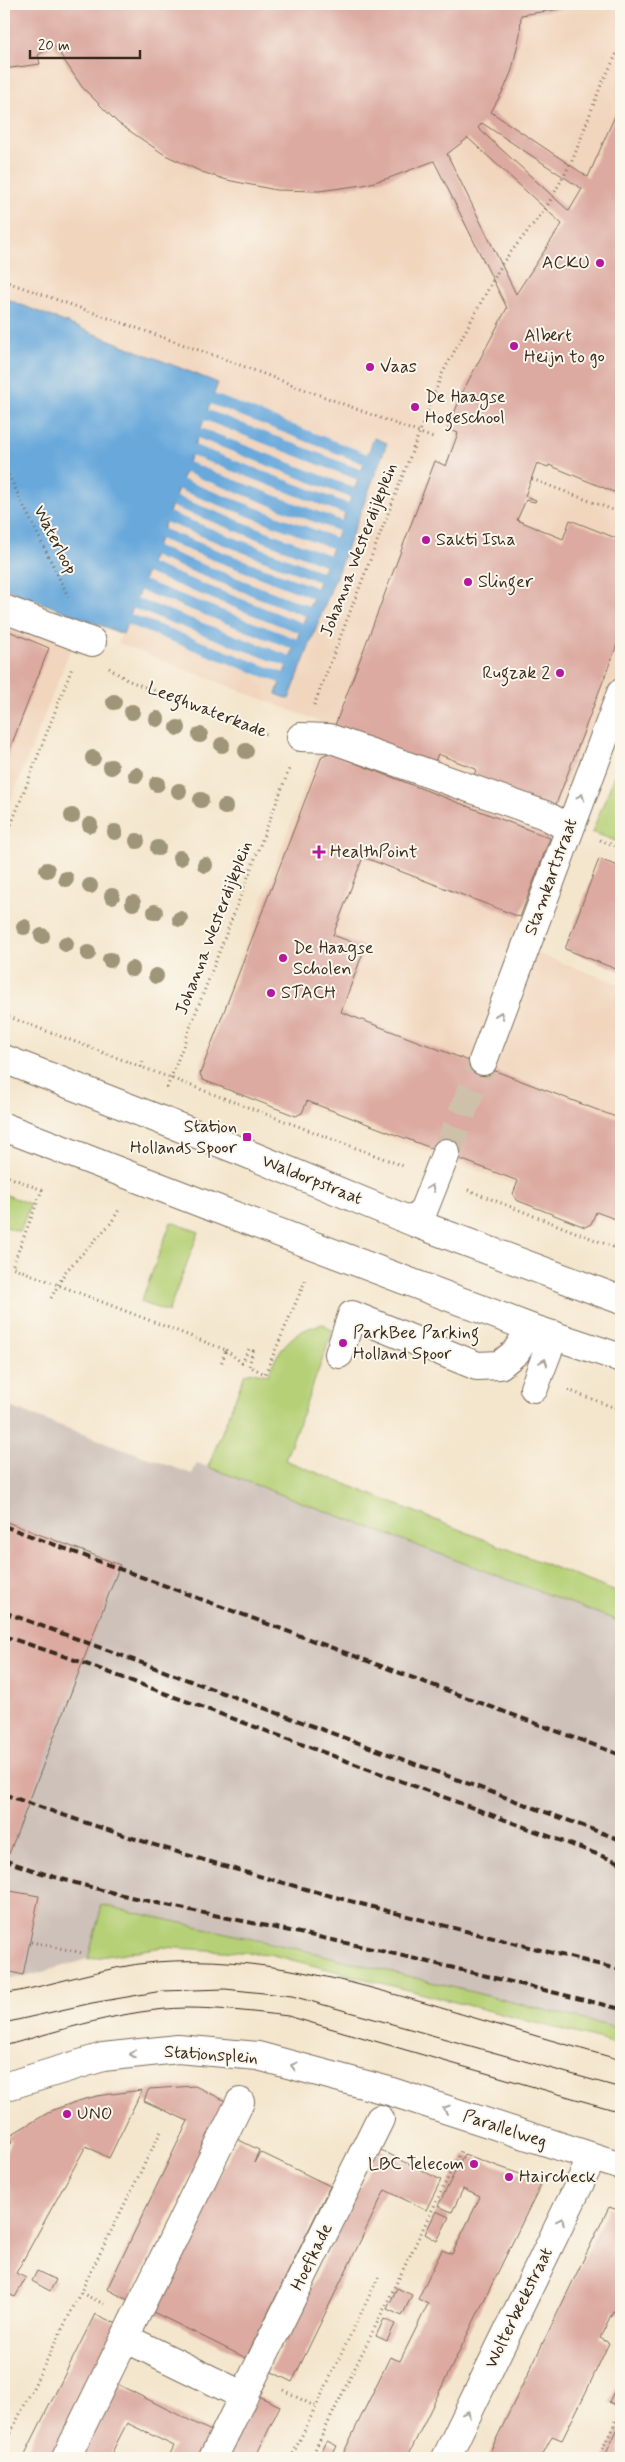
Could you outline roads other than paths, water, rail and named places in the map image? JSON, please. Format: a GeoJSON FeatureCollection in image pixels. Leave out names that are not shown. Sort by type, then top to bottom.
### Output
{"type":"FeatureCollection","features":[{"type":"Feature","properties":{"kind":"street"},"geometry":{"type":"LineString","coordinates":[[4,609],[92,642]]}},
{"type":"Feature","properties":{"kind":"street","name":"Stamkartstraat"},"geometry":{"type":"LineString","coordinates":[[483,1061],[621,693]]}},
{"type":"Feature","properties":{"kind":"street"},"geometry":{"type":"LineString","coordinates":[[301,737],[329,738],[545,815],[569,828]]}},
{"type":"Feature","properties":{"kind":"street","name":"Waldorpstraat"},"geometry":{"type":"LineString","coordinates":[[4,1060],[243,1152],[418,1224],[621,1300]]}},
{"type":"Feature","properties":{"kind":"street"},"geometry":{"type":"LineString","coordinates":[[4,1127],[542,1332],[621,1358]]}},
{"type":"Feature","properties":{"kind":"street"},"geometry":{"type":"LineString","coordinates":[[418,1224],[446,1153]]}},
{"type":"Feature","properties":{"kind":"street"},"geometry":{"type":"LineString","coordinates":[[339,1354],[352,1315],[477,1366],[500,1365],[542,1332]]}},
{"type":"Feature","properties":{"kind":"street"},"geometry":{"type":"LineString","coordinates":[[534,1388],[542,1332]]}},
{"type":"Feature","properties":{"kind":"street","name":"Stationsplein"},"geometry":{"type":"LineString","coordinates":[[4,2087],[103,2057],[178,2049],[258,2056],[390,2091]]}},
{"type":"Feature","properties":{"kind":"street","name":"Parallelweg"},"geometry":{"type":"LineString","coordinates":[[390,2091],[621,2166]]}},
{"type":"Feature","properties":{"kind":"street"},"geometry":{"type":"LineString","coordinates":[[66,2458],[240,2102]]}},
{"type":"Feature","properties":{"kind":"street","name":"Hoefkade"},"geometry":{"type":"LineString","coordinates":[[213,2458],[380,2119]]}},
{"type":"Feature","properties":{"kind":"street","name":"Wolterbeekstraat"},"geometry":{"type":"LineString","coordinates":[[446,2458],[592,2158]]}},
{"type":"Feature","properties":{"kind":"street"},"geometry":{"type":"LineString","coordinates":[[125,2338],[244,2396]]}},
{"type":"Feature","properties":{"kind":"water"},"geometry":{"type":"Polygon","coordinates":[[[4,298],[218,383],[123,634],[4,588],[4,298]]]}},
{"type":"Feature","properties":{"kind":"water"},"geometry":{"type":"Polygon","coordinates":[[[374,438],[387,443],[289,699],[276,694],[374,438]]]}},
{"type":"Feature","properties":{"kind":"waterway"},"geometry":{"type":"LineString","coordinates":[[212,399],[366,459]]}},
{"type":"Feature","properties":{"kind":"waterway"},"geometry":{"type":"LineString","coordinates":[[206,415],[360,475]]}},
{"type":"Feature","properties":{"kind":"waterway"},"geometry":{"type":"LineString","coordinates":[[199,433],[353,493]]}},
{"type":"Feature","properties":{"kind":"waterway"},"geometry":{"type":"LineString","coordinates":[[192,450],[347,509]]}},
{"type":"Feature","properties":{"kind":"waterway"},"geometry":{"type":"LineString","coordinates":[[186,467],[340,526]]}},
{"type":"Feature","properties":{"kind":"waterway"},"geometry":{"type":"LineString","coordinates":[[179,484],[334,543]]}},
{"type":"Feature","properties":{"kind":"waterway"},"geometry":{"type":"LineString","coordinates":[[173,501],[327,560]]}},
{"type":"Feature","properties":{"kind":"waterway"},"geometry":{"type":"LineString","coordinates":[[167,517],[321,577]]}},
{"type":"Feature","properties":{"kind":"waterway"},"geometry":{"type":"LineString","coordinates":[[161,534],[315,593]]}},
{"type":"Feature","properties":{"kind":"waterway"},"geometry":{"type":"LineString","coordinates":[[154,551],[307,611]]}},
{"type":"Feature","properties":{"kind":"waterway"},"geometry":{"type":"LineString","coordinates":[[148,568],[301,628]]}},
{"type":"Feature","properties":{"kind":"waterway"},"geometry":{"type":"LineString","coordinates":[[141,585],[295,644]]}},
{"type":"Feature","properties":{"kind":"waterway"},"geometry":{"type":"LineString","coordinates":[[134,603],[288,661]]}},
{"type":"Feature","properties":{"kind":"waterway"},"geometry":{"type":"LineString","coordinates":[[128,619],[282,678]]}},
{"type":"Feature","properties":{"kind":"tunnel"},"geometry":{"type":"LineString","coordinates":[[446,1153],[483,1061]]}},
{"type":"Feature","properties":{"kind":"tram line"},"geometry":{"type":"LineString","coordinates":[[4,1994],[136,1964],[194,1961],[233,1962],[309,1973],[384,1991],[621,2060]]}},
{"type":"Feature","properties":{"kind":"tram line"},"geometry":{"type":"LineString","coordinates":[[4,2023],[92,2003],[162,1991],[225,1989],[292,1996],[621,2088]]}},
{"type":"Feature","properties":{"kind":"tram line"},"geometry":{"type":"LineString","coordinates":[[4,2046],[94,2021],[163,2009],[224,2009],[262,2013],[288,2016],[621,2112]]}},
{"type":"Feature","properties":{"kind":"railway"},"geometry":{"type":"LineString","coordinates":[[4,1526],[621,1755]]}},
{"type":"Feature","properties":{"kind":"railway"},"geometry":{"type":"LineString","coordinates":[[4,1612],[621,1840]]}},
{"type":"Feature","properties":{"kind":"railway"},"geometry":{"type":"LineString","coordinates":[[4,1636],[78,1661],[621,1863]]}},
{"type":"Feature","properties":{"kind":"railway"},"geometry":{"type":"LineString","coordinates":[[4,1794],[156,1845],[310,1890],[621,1970]]}},
{"type":"Feature","properties":{"kind":"railway"},"geometry":{"type":"LineString","coordinates":[[4,1860],[110,1892],[373,1949],[621,2009]]}},
{"type":"Feature","properties":{"kind":"place","name":"ACKU"},"geometry":{"type":"Point","coordinates":[600,263]}},
{"type":"Feature","properties":{"kind":"place","name":"Albert Heijn to go"},"geometry":{"type":"Point","coordinates":[514,346]}},
{"type":"Feature","properties":{"kind":"place","name":"Vaas"},"geometry":{"type":"Point","coordinates":[370,367]}},
{"type":"Feature","properties":{"kind":"place","name":"De Haagse Hogeschool"},"geometry":{"type":"Point","coordinates":[415,407]}},
{"type":"Feature","properties":{"kind":"place","name":"Sakti Isha"},"geometry":{"type":"Point","coordinates":[426,540]}},
{"type":"Feature","properties":{"kind":"place","name":"Slinger"},"geometry":{"type":"Point","coordinates":[468,582]}},
{"type":"Feature","properties":{"kind":"place","name":"Rugzak 2"},"geometry":{"type":"Point","coordinates":[560,673]}},
{"type":"Feature","properties":{"kind":"place","name":"HealthPoint"},"geometry":{"type":"Point","coordinates":[319,852]}},
{"type":"Feature","properties":{"kind":"place","name":"De Haagse Scholen"},"geometry":{"type":"Point","coordinates":[283,958]}},
{"type":"Feature","properties":{"kind":"place","name":"STACH"},"geometry":{"type":"Point","coordinates":[271,993]}},
{"type":"Feature","properties":{"kind":"place","name":"Station Hollands Spoor"},"geometry":{"type":"Point","coordinates":[247,1137]}},
{"type":"Feature","properties":{"kind":"place","name":"ParkBee Parking Holland Spoor"},"geometry":{"type":"Point","coordinates":[343,1343]}},
{"type":"Feature","properties":{"kind":"place","name":"UNO"},"geometry":{"type":"Point","coordinates":[67,2114]}},
{"type":"Feature","properties":{"kind":"place","name":"LBC Telecom"},"geometry":{"type":"Point","coordinates":[474,2164]}},
{"type":"Feature","properties":{"kind":"place","name":"Haircheck"},"geometry":{"type":"Point","coordinates":[509,2177]}}]}
